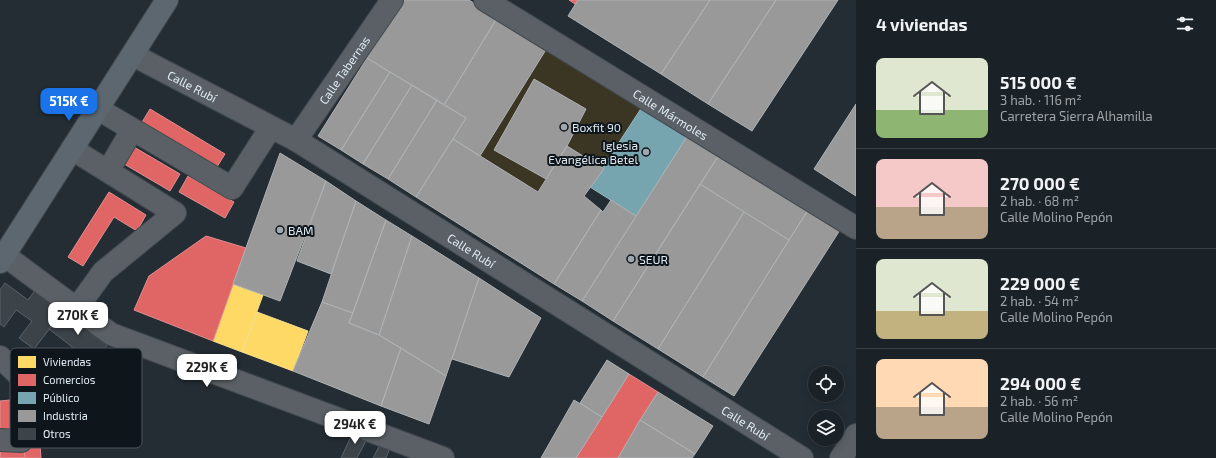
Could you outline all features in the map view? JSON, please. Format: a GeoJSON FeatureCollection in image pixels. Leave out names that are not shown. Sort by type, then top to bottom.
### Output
{"type":"FeatureCollection","features":[{"type":"Feature","properties":{"kind":"main road"},"geometry":{"type":"LineString","coordinates":[[2,259],[167,0]]}},
{"type":"Feature","properties":{"kind":"street","name":"Calle Tabernas"},"geometry":{"type":"LineString","coordinates":[[296,140],[392,0]]}},
{"type":"Feature","properties":{"kind":"street","name":"Calle Mármoles"},"geometry":{"type":"LineString","coordinates":[[486,0],[856,228]]}},
{"type":"Feature","properties":{"kind":"street","name":"Calle Rubí"},"geometry":{"type":"LineString","coordinates":[[133,55],[296,140],[802,458]]}},
{"type":"Feature","properties":{"kind":"street"},"geometry":{"type":"LineString","coordinates":[[98,109],[232,188],[271,127]]}},
{"type":"Feature","properties":{"kind":"street"},"geometry":{"type":"LineString","coordinates":[[108,171],[132,130]]}},
{"type":"Feature","properties":{"kind":"street"},"geometry":{"type":"LineString","coordinates":[[72,149],[175,213],[103,272],[77,308]]}},
{"type":"Feature","properties":{"kind":"street"},"geometry":{"type":"LineString","coordinates":[[2,259],[77,308],[111,334],[443,458]]}},
{"type":"Feature","properties":{"kind":"street"},"geometry":{"type":"LineString","coordinates":[[0,357],[10,367]]}},
{"type":"Feature","properties":{"kind":"street"},"geometry":{"type":"LineString","coordinates":[[841,458],[856,435]]}},
{"type":"Feature","properties":{"kind":"street"},"geometry":{"type":"LineString","coordinates":[[0,440],[10,440]]}},
{"type":"Feature","properties":{"kind":"shaded area","name":"Boxfit 90"},"geometry":{"type":"Polygon","coordinates":[[[547,48],[642,107],[604,169],[567,146],[538,192],[480,156],[547,48]]]}},
{"type":"Feature","properties":{"kind":"building: Viviendas"},"geometry":{"type":"Polygon","coordinates":[[[233,284],[263,295],[242,352],[213,341],[233,284]]]}},
{"type":"Feature","properties":{"kind":"building: Viviendas"},"geometry":{"type":"Polygon","coordinates":[[[257,312],[308,331],[293,371],[242,352],[257,312]]]}},
{"type":"Feature","properties":{"kind":"building: Comercios"},"geometry":{"type":"Polygon","coordinates":[[[569,0],[578,0],[575,4],[569,0]]]}},
{"type":"Feature","properties":{"kind":"building: Comercios"},"geometry":{"type":"Polygon","coordinates":[[[150,109],[225,154],[207,183],[133,137],[150,109]]]}},
{"type":"Feature","properties":{"kind":"building: Comercios"},"geometry":{"type":"Polygon","coordinates":[[[134,147],[180,174],[170,191],[124,164],[134,147]]]}},
{"type":"Feature","properties":{"kind":"building: Comercios"},"geometry":{"type":"Polygon","coordinates":[[[188,176],[234,202],[225,218],[179,192],[188,176]]]}},
{"type":"Feature","properties":{"kind":"building: Comercios"},"geometry":{"type":"Polygon","coordinates":[[[109,192],[146,215],[137,231],[114,217],[83,266],[68,257],[109,192]]]}},
{"type":"Feature","properties":{"kind":"building: Comercios"},"geometry":{"type":"Polygon","coordinates":[[[206,236],[246,248],[213,341],[134,310],[149,276],[206,236]]]}},
{"type":"Feature","properties":{"kind":"building: Comercios"},"geometry":{"type":"Polygon","coordinates":[[[629,374],[658,392],[618,458],[576,458],[629,374]]]}},
{"type":"Feature","properties":{"kind":"building: Comercios"},"geometry":{"type":"Polygon","coordinates":[[[10,400],[10,448],[24,448],[25,458],[0,458],[0,401],[10,400]]]}},
{"type":"Feature","properties":{"kind":"building: Comercios"},"geometry":{"type":"Polygon","coordinates":[[[40,448],[41,458],[0,458],[0,449],[40,448]]]}},
{"type":"Feature","properties":{"kind":"building: Público","name":"Iglesia Evangélica Betel"},"geometry":{"type":"Polygon","coordinates":[[[642,107],[688,135],[636,216],[590,187],[642,107]]]}},
{"type":"Feature","properties":{"kind":"building: Industria"},"geometry":{"type":"Polygon","coordinates":[[[402,0],[469,0],[497,18],[444,105],[367,58],[402,0]]]}},
{"type":"Feature","properties":{"kind":"building: Industria"},"geometry":{"type":"Polygon","coordinates":[[[578,0],[710,0],[661,74],[568,16],[578,0]]]}},
{"type":"Feature","properties":{"kind":"building: Industria"},"geometry":{"type":"Polygon","coordinates":[[[710,0],[776,0],[708,104],[661,74],[710,0]]]}},
{"type":"Feature","properties":{"kind":"building: Industria"},"geometry":{"type":"Polygon","coordinates":[[[776,0],[838,0],[752,131],[708,104],[776,0]]]}},
{"type":"Feature","properties":{"kind":"building: Industria"},"geometry":{"type":"Polygon","coordinates":[[[497,18],[547,48],[480,156],[453,139],[466,118],[444,105],[497,18]]]}},
{"type":"Feature","properties":{"kind":"building: Industria"},"geometry":{"type":"Polygon","coordinates":[[[367,58],[390,72],[341,150],[318,136],[367,58]]]}},
{"type":"Feature","properties":{"kind":"building: Industria"},"geometry":{"type":"Polygon","coordinates":[[[390,72],[412,85],[363,164],[341,150],[390,72]]]}},
{"type":"Feature","properties":{"kind":"building: Industria"},"geometry":{"type":"Polygon","coordinates":[[[534,79],[586,109],[567,146],[546,179],[494,150],[534,79]]]}},
{"type":"Feature","properties":{"kind":"building: Industria"},"geometry":{"type":"Polygon","coordinates":[[[412,85],[437,100],[388,179],[363,164],[412,85]]]}},
{"type":"Feature","properties":{"kind":"building: Industria"},"geometry":{"type":"Polygon","coordinates":[[[437,100],[466,118],[416,197],[388,179],[437,100]]]}},
{"type":"Feature","properties":{"kind":"building: Industria"},"geometry":{"type":"Polygon","coordinates":[[[856,104],[856,196],[814,169],[856,104]]]}},
{"type":"Feature","properties":{"kind":"building: Industria","name":"SEUR"},"geometry":{"type":"Polygon","coordinates":[[[688,135],[719,155],[613,321],[582,301],[688,135]]]}},
{"type":"Feature","properties":{"kind":"building: Industria"},"geometry":{"type":"Polygon","coordinates":[[[453,139],[538,192],[567,146],[604,169],[584,196],[601,210],[554,284],[416,197],[453,139]]]}},
{"type":"Feature","properties":{"kind":"building: Industria","name":"BAM"},"geometry":{"type":"Polygon","coordinates":[[[280,153],[326,181],[280,301],[233,284],[280,153]]]}},
{"type":"Feature","properties":{"kind":"building: Industria"},"geometry":{"type":"Polygon","coordinates":[[[719,155],[808,210],[789,240],[700,184],[719,155]]]}},
{"type":"Feature","properties":{"kind":"building: Industria"},"geometry":{"type":"Polygon","coordinates":[[[326,181],[356,201],[331,274],[297,261],[326,181]]]}},
{"type":"Feature","properties":{"kind":"building: Industria"},"geometry":{"type":"Polygon","coordinates":[[[700,184],[744,212],[658,349],[613,321],[700,184]]]}},
{"type":"Feature","properties":{"kind":"building: Industria"},"geometry":{"type":"Polygon","coordinates":[[[611,200],[636,216],[582,301],[554,284],[601,210],[603,212],[611,200]]]}},
{"type":"Feature","properties":{"kind":"building: Industria"},"geometry":{"type":"Polygon","coordinates":[[[356,201],[386,220],[353,313],[322,302],[356,201]]]}},
{"type":"Feature","properties":{"kind":"building: Industria"},"geometry":{"type":"Polygon","coordinates":[[[808,210],[840,230],[734,396],[703,377],[808,210]]]}},
{"type":"Feature","properties":{"kind":"building: Industria"},"geometry":{"type":"Polygon","coordinates":[[[744,212],[789,240],[703,377],[658,349],[744,212]]]}},
{"type":"Feature","properties":{"kind":"building: Industria"},"geometry":{"type":"Polygon","coordinates":[[[386,220],[412,236],[379,335],[349,323],[386,220]]]}},
{"type":"Feature","properties":{"kind":"building: Industria"},"geometry":{"type":"Polygon","coordinates":[[[412,236],[479,278],[446,376],[379,335],[412,236]]]}},
{"type":"Feature","properties":{"kind":"building: Industria"},"geometry":{"type":"Polygon","coordinates":[[[479,278],[541,318],[509,377],[452,359],[479,278]]]}},
{"type":"Feature","properties":{"kind":"building: Industria"},"geometry":{"type":"Polygon","coordinates":[[[322,302],[353,313],[349,323],[379,335],[401,348],[381,406],[293,371],[322,302]]]}},
{"type":"Feature","properties":{"kind":"building: Industria"},"geometry":{"type":"Polygon","coordinates":[[[401,348],[446,376],[429,424],[381,406],[401,348]]]}},
{"type":"Feature","properties":{"kind":"building: Industria"},"geometry":{"type":"Polygon","coordinates":[[[607,360],[629,374],[602,417],[580,403],[607,360]]]}},
{"type":"Feature","properties":{"kind":"building: Industria"},"geometry":{"type":"Polygon","coordinates":[[[658,392],[713,426],[695,454],[640,420],[658,392]]]}},
{"type":"Feature","properties":{"kind":"building: Industria"},"geometry":{"type":"Polygon","coordinates":[[[574,400],[602,417],[576,458],[541,458],[574,400]]]}},
{"type":"Feature","properties":{"kind":"building: Industria"},"geometry":{"type":"Polygon","coordinates":[[[640,420],[695,454],[692,458],[618,458],[640,420]]]}},
{"type":"Feature","properties":{"kind":"building: Otros"},"geometry":{"type":"Polygon","coordinates":[[[5,283],[28,300],[36,289],[64,310],[35,348],[19,338],[32,321],[16,310],[4,327],[0,324],[0,290],[5,283]]]}},
{"type":"Feature","properties":{"kind":"building: Otros"},"geometry":{"type":"Polygon","coordinates":[[[64,310],[108,344],[105,348],[74,348],[49,329],[64,310]]]}},
{"type":"Feature","properties":{"kind":"building: Otros"},"geometry":{"type":"Polygon","coordinates":[[[354,430],[368,437],[357,458],[341,458],[354,430]]]}},
{"type":"Feature","properties":{"kind":"building: Otros"},"geometry":{"type":"Polygon","coordinates":[[[382,441],[391,445],[386,458],[373,458],[382,441]]]}},
{"type":"Feature","properties":{"kind":"place","name":"Boxfit 90"},"geometry":{"type":"Point","coordinates":[564,127]}},
{"type":"Feature","properties":{"kind":"place","name":"Iglesia Evangélica Betel"},"geometry":{"type":"Point","coordinates":[646,152]}},
{"type":"Feature","properties":{"kind":"place","name":"BAM"},"geometry":{"type":"Point","coordinates":[280,230]}},
{"type":"Feature","properties":{"kind":"place","name":"SEUR"},"geometry":{"type":"Point","coordinates":[631,259]}}]}
